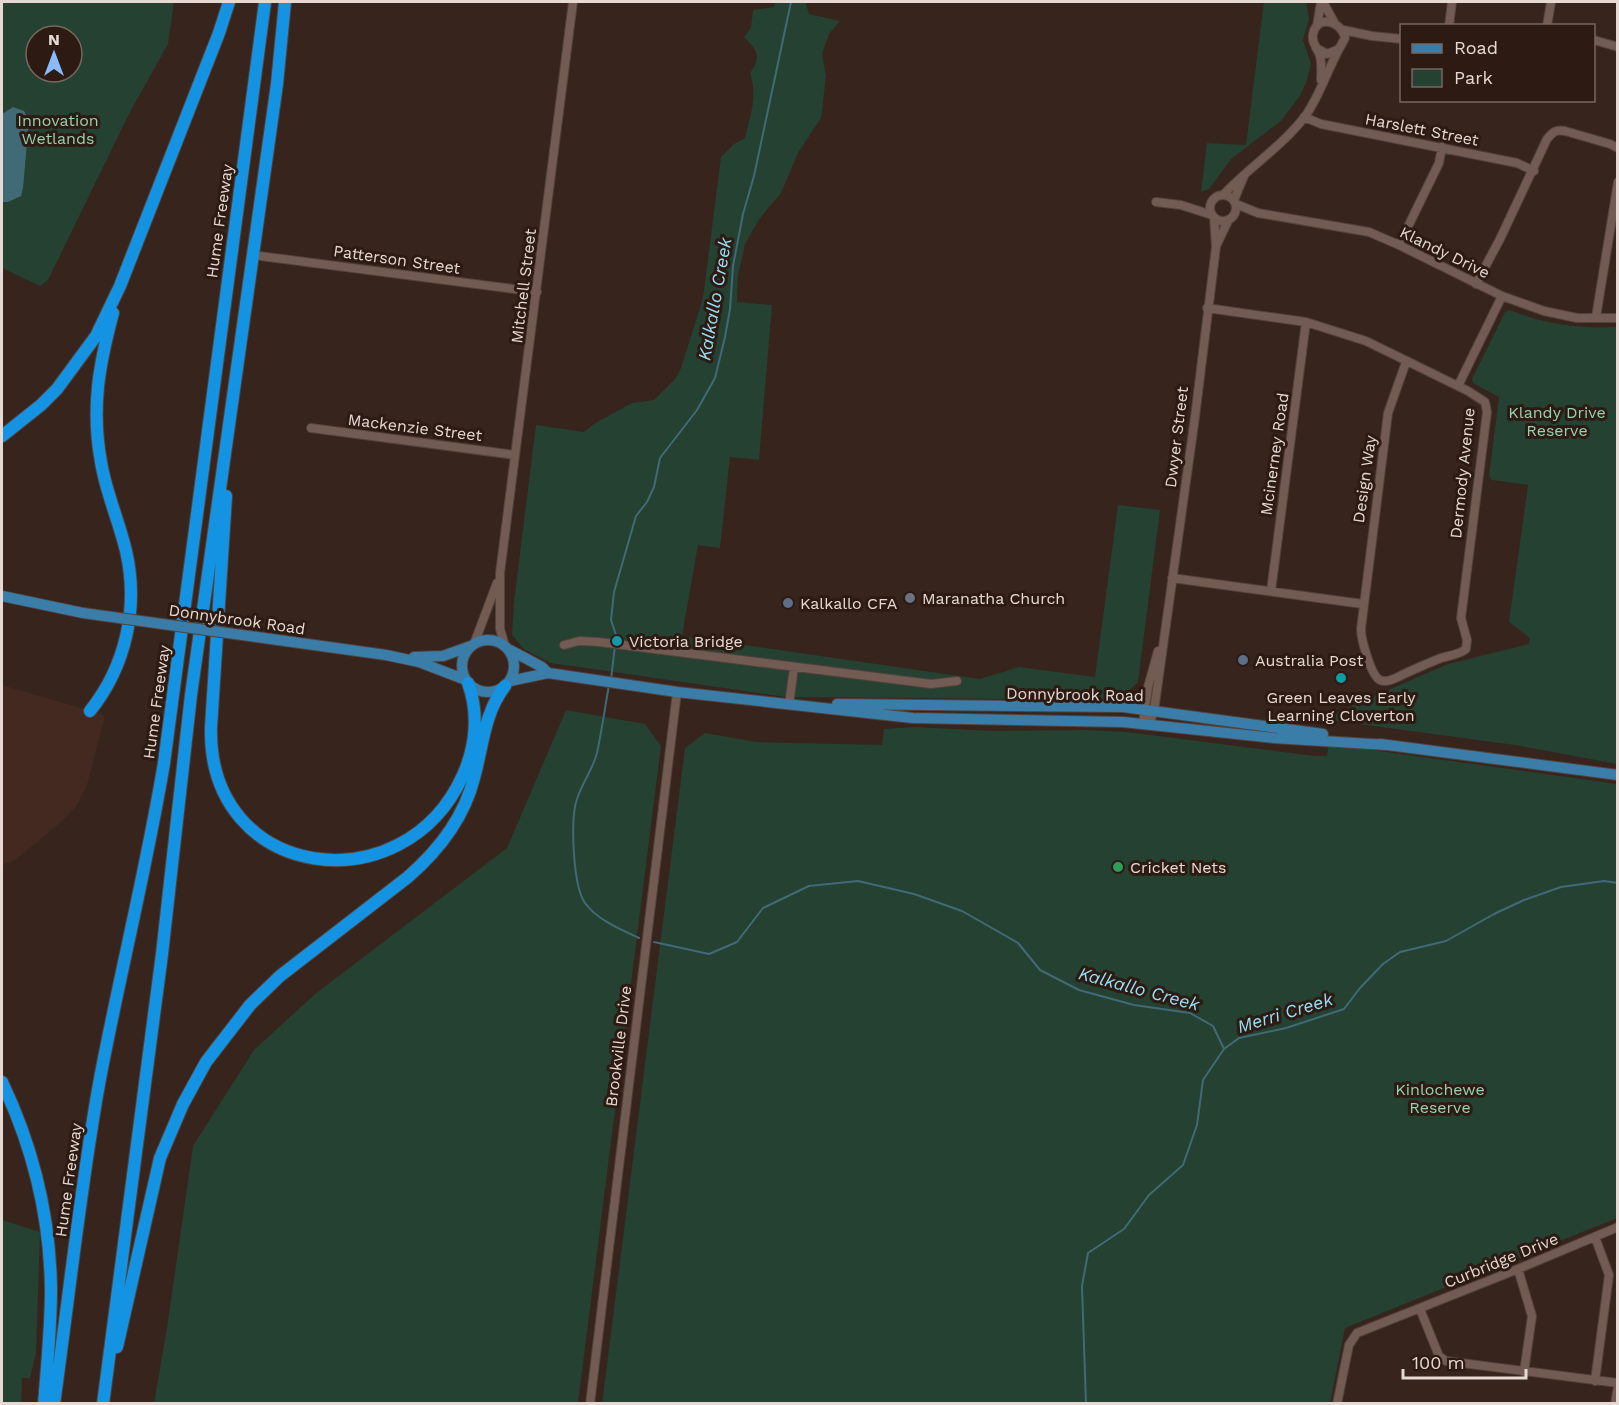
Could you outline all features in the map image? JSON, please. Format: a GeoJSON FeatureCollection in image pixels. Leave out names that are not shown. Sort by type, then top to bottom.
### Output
{"type":"FeatureCollection","features":[{"type":"Feature","properties":{"kind":"highway"},"geometry":{"type":"LineString","coordinates":[[2,436],[41,405],[71,372],[96,336],[120,286],[229,2]]}},
{"type":"Feature","properties":{"kind":"highway","name":"Hume Freeway"},"geometry":{"type":"LineString","coordinates":[[54,1404],[94,1114],[114,1003],[153,827],[164,763],[265,2]]}},
{"type":"Feature","properties":{"kind":"highway","name":"Hume Freeway"},"geometry":{"type":"LineString","coordinates":[[104,1404],[158,987],[182,768],[277,84],[285,2]]}},
{"type":"Feature","properties":{"kind":"highway"},"geometry":{"type":"LineString","coordinates":[[90,711],[106,689],[121,658],[130,597],[128,564],[101,464],[97,420],[100,362],[120,286]]}},
{"type":"Feature","properties":{"kind":"highway"},"geometry":{"type":"LineString","coordinates":[[228,426],[210,739],[216,774],[228,801],[241,819],[273,846],[310,859],[346,860],[366,856],[393,848],[409,839],[425,827],[445,806],[456,791],[468,763],[476,716],[473,696],[467,682]]}},
{"type":"Feature","properties":{"kind":"highway"},"geometry":{"type":"LineString","coordinates":[[104,1404],[160,1158],[172,1127],[194,1083],[217,1046],[250,1005],[304,956],[414,871],[438,847],[468,800],[485,728],[497,697],[507,684]]}},
{"type":"Feature","properties":{"kind":"highway"},"geometry":{"type":"LineString","coordinates":[[2,1082],[29,1150],[46,1221],[51,1291],[44,1404]]}},
{"type":"Feature","properties":{"kind":"main road","name":"Donnybrook Road"},"geometry":{"type":"LineString","coordinates":[[2,596],[83,613]]}},
{"type":"Feature","properties":{"kind":"main road","name":"Donnybrook Road"},"geometry":{"type":"LineString","coordinates":[[2,602],[386,655],[443,656],[472,645]]}},
{"type":"Feature","properties":{"kind":"main road"},"geometry":{"type":"LineString","coordinates":[[493,640],[507,648],[514,665],[507,684],[490,692],[482,692],[467,682],[462,666],[466,652],[472,645],[493,640]]}},
{"type":"Feature","properties":{"kind":"main road","name":"Donnybrook Road"},"geometry":{"type":"LineString","coordinates":[[507,648],[542,667],[548,673]]}},
{"type":"Feature","properties":{"kind":"main road","name":"Donnybrook Road"},"geometry":{"type":"LineString","coordinates":[[386,655],[420,662],[467,682]]}},
{"type":"Feature","properties":{"kind":"main road","name":"Donnybrook Road"},"geometry":{"type":"LineString","coordinates":[[507,684],[548,673],[677,692],[913,718],[1094,720],[1143,723],[1274,738],[1387,745]]}},
{"type":"Feature","properties":{"kind":"main road","name":"Donnybrook Road"},"geometry":{"type":"LineString","coordinates":[[793,705],[1086,706],[1150,710],[1306,731],[1387,745],[1617,775]]}},
{"type":"Feature","properties":{"kind":"street","name":"Mitchell Street"},"geometry":{"type":"LineString","coordinates":[[507,648],[500,629],[501,573],[573,2]]}},
{"type":"Feature","properties":{"kind":"street"},"geometry":{"type":"LineString","coordinates":[[1213,217],[1210,209],[1216,197],[1223,195],[1245,172],[1294,130],[1314,104],[1345,38],[1322,2]]}},
{"type":"Feature","properties":{"kind":"street"},"geometry":{"type":"LineString","coordinates":[[1321,87],[1321,67],[1312,35],[1317,26],[1322,2]]}},
{"type":"Feature","properties":{"kind":"street"},"geometry":{"type":"LineString","coordinates":[[1449,24],[1452,2]]}},
{"type":"Feature","properties":{"kind":"street"},"geometry":{"type":"LineString","coordinates":[[1547,24],[1551,2]]}},
{"type":"Feature","properties":{"kind":"street"},"geometry":{"type":"LineString","coordinates":[[1317,26],[1325,22],[1334,22]]}},
{"type":"Feature","properties":{"kind":"street"},"geometry":{"type":"LineString","coordinates":[[1342,30],[1400,39]]}},
{"type":"Feature","properties":{"kind":"street"},"geometry":{"type":"LineString","coordinates":[[1316,48],[1327,54],[1360,38],[1372,36]]}},
{"type":"Feature","properties":{"kind":"street"},"geometry":{"type":"LineString","coordinates":[[1595,41],[1617,47]]}},
{"type":"Feature","properties":{"kind":"street","name":"Harslett Street"},"geometry":{"type":"LineString","coordinates":[[1304,117],[1321,124],[1517,163],[1534,171]]}},
{"type":"Feature","properties":{"kind":"street"},"geometry":{"type":"LineString","coordinates":[[1476,284],[1534,171],[1547,139],[1553,132],[1559,129],[1617,148]]}},
{"type":"Feature","properties":{"kind":"street"},"geometry":{"type":"LineString","coordinates":[[1399,245],[1438,163],[1442,147]]}},
{"type":"Feature","properties":{"kind":"street"},"geometry":{"type":"LineString","coordinates":[[1156,202],[1181,205],[1221,221],[1230,219],[1236,212],[1235,202],[1245,172]]}},
{"type":"Feature","properties":{"kind":"street"},"geometry":{"type":"LineString","coordinates":[[1596,317],[1617,182]]}},
{"type":"Feature","properties":{"kind":"street"},"geometry":{"type":"LineString","coordinates":[[1223,195],[1235,202]]}},
{"type":"Feature","properties":{"kind":"street"},"geometry":{"type":"LineString","coordinates":[[1190,209],[1212,202]]}},
{"type":"Feature","properties":{"kind":"street","name":"Klandy Drive"},"geometry":{"type":"LineString","coordinates":[[1235,202],[1258,213],[1369,232],[1502,297],[1528,307],[1577,318],[1617,318]]}},
{"type":"Feature","properties":{"kind":"street","name":"Klandy Drive"},"geometry":{"type":"LineString","coordinates":[[1230,219],[1258,213]]}},
{"type":"Feature","properties":{"kind":"street","name":"Dwyer Street"},"geometry":{"type":"LineString","coordinates":[[1143,723],[1150,710],[1150,675],[1165,631],[1195,417],[1216,247],[1213,217]]}},
{"type":"Feature","properties":{"kind":"street","name":"Dwyer Street"},"geometry":{"type":"LineString","coordinates":[[1216,247],[1230,219]]}},
{"type":"Feature","properties":{"kind":"street","name":"Patterson Street"},"geometry":{"type":"LineString","coordinates":[[252,255],[537,292]]}},
{"type":"Feature","properties":{"kind":"street"},"geometry":{"type":"LineString","coordinates":[[1458,386],[1502,297]]}},
{"type":"Feature","properties":{"kind":"street","name":"Dermody Avenue"},"geometry":{"type":"LineString","coordinates":[[1207,308],[1306,322],[1366,341],[1483,399],[1487,405],[1479,486],[1461,618],[1467,640],[1466,649],[1461,653],[1442,658],[1388,681]]}},
{"type":"Feature","properties":{"kind":"street","name":"Mcinerney Road"},"geometry":{"type":"LineString","coordinates":[[1271,591],[1306,322]]}},
{"type":"Feature","properties":{"kind":"street","name":"Design Way"},"geometry":{"type":"LineString","coordinates":[[1388,681],[1378,680],[1362,644],[1363,603],[1388,413],[1406,362]]}},
{"type":"Feature","properties":{"kind":"street","name":"Mackenzie Street"},"geometry":{"type":"LineString","coordinates":[[311,428],[515,455]]}},
{"type":"Feature","properties":{"kind":"street","name":"Mitchell Street"},"geometry":{"type":"LineString","coordinates":[[472,645],[501,573]]}},
{"type":"Feature","properties":{"kind":"street"},"geometry":{"type":"LineString","coordinates":[[1172,578],[1363,603]]}},
{"type":"Feature","properties":{"kind":"street"},"geometry":{"type":"LineString","coordinates":[[564,645],[587,641],[606,642],[931,684],[957,681]]}},
{"type":"Feature","properties":{"kind":"street"},"geometry":{"type":"LineString","coordinates":[[793,705],[794,667]]}},
{"type":"Feature","properties":{"kind":"street","name":"Brookville Drive"},"geometry":{"type":"LineString","coordinates":[[590,1404],[677,692]]}},
{"type":"Feature","properties":{"kind":"street","name":"Curbridge Drive"},"geometry":{"type":"LineString","coordinates":[[1337,1404],[1349,1345],[1357,1333],[1617,1227]]}},
{"type":"Feature","properties":{"kind":"street"},"geometry":{"type":"LineString","coordinates":[[1595,1237],[1609,1275],[1595,1381]]}},
{"type":"Feature","properties":{"kind":"street"},"geometry":{"type":"LineString","coordinates":[[1518,1269],[1532,1316],[1524,1372]]}},
{"type":"Feature","properties":{"kind":"street"},"geometry":{"type":"LineString","coordinates":[[1420,1309],[1439,1356],[1446,1361],[1617,1385],[1615,1404]]}},
{"type":"Feature","properties":{"kind":"shaded area"},"geometry":{"type":"Polygon","coordinates":[[[2,685],[105,715],[87,785],[77,805],[17,859],[2,865],[2,685]]]}},
{"type":"Feature","properties":{"kind":"green space","name":"Innovation Wetlands"},"geometry":{"type":"Polygon","coordinates":[[[2,2],[174,2],[168,44],[130,112],[48,280],[40,286],[2,268],[2,2]]]}},
{"type":"Feature","properties":{"kind":"green space"},"geometry":{"type":"Polygon","coordinates":[[[775,2],[807,2],[809,14],[840,21],[829,34],[822,54],[826,76],[821,118],[798,153],[781,193],[760,218],[745,244],[738,276],[737,302],[772,305],[759,460],[730,457],[720,548],[698,545],[682,636],[980,679],[1019,667],[1095,677],[1118,505],[1160,510],[1138,682],[1119,700],[786,697],[551,663],[524,649],[512,635],[536,425],[584,432],[597,422],[632,403],[654,400],[676,378],[703,298],[721,157],[734,144],[745,138],[751,114],[753,90],[750,73],[757,58],[755,50],[744,37],[751,28],[753,10],[774,7],[775,2]]]}},
{"type":"Feature","properties":{"kind":"green space"},"geometry":{"type":"Polygon","coordinates":[[[1264,2],[1306,2],[1309,19],[1303,40],[1311,64],[1306,83],[1299,97],[1281,121],[1231,159],[1209,189],[1201,192],[1207,143],[1246,145],[1264,2]]]}},
{"type":"Feature","properties":{"kind":"green space","name":"Klandy Drive Reserve"},"geometry":{"type":"Polygon","coordinates":[[[1510,310],[1536,319],[1562,324],[1617,327],[1617,764],[1515,745],[1322,719],[1448,664],[1529,644],[1530,638],[1509,622],[1528,485],[1492,480],[1489,476],[1499,397],[1473,383],[1472,379],[1505,312],[1510,310]]]}},
{"type":"Feature","properties":{"kind":"green space"},"geometry":{"type":"Polygon","coordinates":[[[566,710],[645,724],[661,746],[578,1403],[154,1403],[193,1146],[254,1050],[315,994],[507,848],[566,710]]]}},
{"type":"Feature","properties":{"kind":"green space","name":"Kinlochewe Reserve"},"geometry":{"type":"Polygon","coordinates":[[[914,727],[991,731],[1127,732],[1314,756],[1327,756],[1329,744],[1617,784],[1617,1218],[1345,1328],[1330,1403],[602,1404],[685,748],[705,733],[756,742],[882,745],[884,729],[914,727]]]}},
{"type":"Feature","properties":{"kind":"green space"},"geometry":{"type":"Polygon","coordinates":[[[2,1220],[40,1232],[36,1353],[30,1378],[22,1378],[21,1403],[2,1403],[2,1220]]]}},
{"type":"Feature","properties":{"kind":"water"},"geometry":{"type":"Polygon","coordinates":[[[13,107],[24,111],[29,120],[23,188],[21,196],[8,202],[2,202],[2,114],[13,107]]]}},
{"type":"Feature","properties":{"kind":"waterway","name":"Kalkallo Creek"},"geometry":{"type":"LineString","coordinates":[[616,641],[611,620],[614,592],[636,516],[647,502],[654,487],[660,458],[697,410],[715,378],[730,309],[733,266],[743,214],[754,176],[791,2]]}},
{"type":"Feature","properties":{"kind":"waterway","name":"Kalkallo Creek"},"geometry":{"type":"LineString","coordinates":[[611,679],[615,646]]}},
{"type":"Feature","properties":{"kind":"waterway","name":"Kalkallo Creek"},"geometry":{"type":"LineString","coordinates":[[609,685],[597,753],[579,793],[575,809],[573,836],[575,868],[581,894],[590,909],[610,924],[639,938]]}},
{"type":"Feature","properties":{"kind":"waterway","name":"Kalkallo Creek"},"geometry":{"type":"LineString","coordinates":[[654,942],[709,954],[737,942],[763,908],[809,886],[858,881],[914,894],[962,911],[1018,943],[1040,970],[1079,990],[1134,1005],[1190,1013],[1213,1026],[1224,1049]]}},
{"type":"Feature","properties":{"kind":"waterway","name":"Merri Creek"},"geometry":{"type":"LineString","coordinates":[[1086,1404],[1082,1286],[1088,1253],[1124,1229],[1149,1195],[1183,1165],[1197,1125],[1203,1080],[1224,1049],[1239,1038],[1286,1028],[1344,1009],[1383,964],[1400,952],[1446,941],[1494,914],[1561,887],[1604,881],[1618,883]]}},
{"type":"Feature","properties":{"kind":"place","name":"Maranatha Church"},"geometry":{"type":"Point","coordinates":[910,598]}},
{"type":"Feature","properties":{"kind":"place","name":"Kalkallo CFA"},"geometry":{"type":"Point","coordinates":[788,603]}},
{"type":"Feature","properties":{"kind":"place","name":"Victoria Bridge"},"geometry":{"type":"Point","coordinates":[617,641]}},
{"type":"Feature","properties":{"kind":"place","name":"Australia Post"},"geometry":{"type":"Point","coordinates":[1243,660]}},
{"type":"Feature","properties":{"kind":"place","name":"Green Leaves Early Learning Cloverton"},"geometry":{"type":"Point","coordinates":[1341,678]}},
{"type":"Feature","properties":{"kind":"place","name":"Cricket Nets"},"geometry":{"type":"Point","coordinates":[1118,867]}}]}
